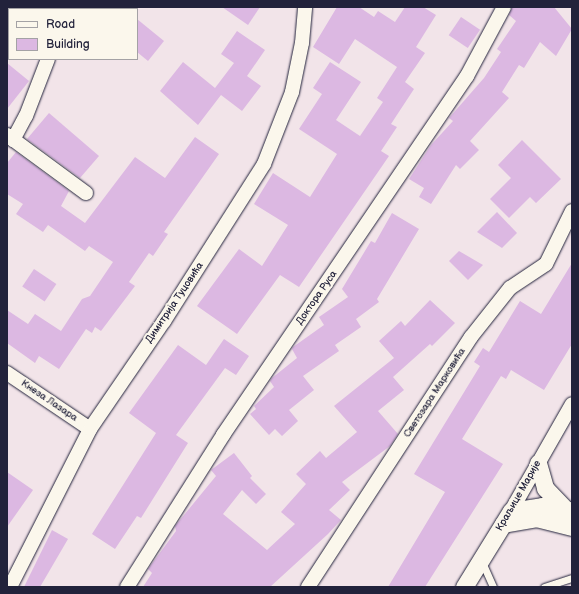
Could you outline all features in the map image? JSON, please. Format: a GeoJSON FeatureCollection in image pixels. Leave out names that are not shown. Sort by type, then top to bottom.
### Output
{"type":"FeatureCollection","features":[{"type":"Feature","properties":{"kind":"street","name":"Димитрија Туцовића"},"geometry":{"type":"LineString","coordinates":[[10,587],[90,429],[164,321],[264,164],[292,92],[302,43],[305,7]]}},
{"type":"Feature","properties":{"kind":"street","name":"Доктора Руса"},"geometry":{"type":"LineString","coordinates":[[127,587],[223,435],[467,76],[504,7]]}},
{"type":"Feature","properties":{"kind":"street"},"geometry":{"type":"LineString","coordinates":[[48,60],[26,116],[10,138],[86,193]]}},
{"type":"Feature","properties":{"kind":"street","name":"Светозара Марковића"},"geometry":{"type":"LineString","coordinates":[[308,587],[472,336],[510,288],[546,264],[572,211]]}},
{"type":"Feature","properties":{"kind":"street","name":"Кнеза Лазара"},"geometry":{"type":"LineString","coordinates":[[7,373],[90,429]]}},
{"type":"Feature","properties":{"kind":"street","name":"Краљице Марије"},"geometry":{"type":"LineString","coordinates":[[464,587],[507,518],[572,404]]}},
{"type":"Feature","properties":{"kind":"street"},"geometry":{"type":"LineString","coordinates":[[538,463],[545,488],[568,510]]}},
{"type":"Feature","properties":{"kind":"street"},"geometry":{"type":"LineString","coordinates":[[507,518],[526,506],[568,510]]}},
{"type":"Feature","properties":{"kind":"street"},"geometry":{"type":"LineString","coordinates":[[507,518],[536,518],[572,527]]}},
{"type":"Feature","properties":{"kind":"lane"},"geometry":{"type":"LineString","coordinates":[[482,557],[483,569],[493,587]]}},
{"type":"Feature","properties":{"kind":"lane"},"geometry":{"type":"LineString","coordinates":[[544,587],[572,578]]}},
{"type":"Feature","properties":{"kind":"building"},"geometry":{"type":"Polygon","coordinates":[[[222,7],[260,7],[248,25],[222,7]]]}},
{"type":"Feature","properties":{"kind":"building"},"geometry":{"type":"Polygon","coordinates":[[[337,7],[359,7],[374,17],[378,11],[395,22],[405,7],[423,7],[436,15],[416,47],[425,53],[405,82],[414,89],[391,124],[397,127],[381,151],[389,156],[299,287],[280,275],[237,334],[197,306],[239,249],[262,266],[288,225],[254,204],[273,173],[310,197],[337,154],[299,129],[322,94],[313,88],[330,62],[361,82],[336,120],[360,136],[383,102],[377,98],[397,67],[355,39],[339,64],[313,47],[337,7]]]}},
{"type":"Feature","properties":{"kind":"building"},"geometry":{"type":"Polygon","coordinates":[[[512,7],[554,7],[572,29],[556,56],[540,42],[524,68],[519,65],[502,92],[509,98],[470,141],[479,150],[460,169],[456,165],[431,204],[419,197],[424,188],[409,179],[431,145],[453,121],[449,118],[484,78],[501,52],[497,49],[516,21],[509,15],[512,7]]]}},
{"type":"Feature","properties":{"kind":"building"},"geometry":{"type":"Polygon","coordinates":[[[461,17],[480,30],[468,48],[449,35],[461,17]]]}},
{"type":"Feature","properties":{"kind":"building"},"geometry":{"type":"Polygon","coordinates":[[[138,20],[164,41],[148,61],[138,53],[138,20]]]}},
{"type":"Feature","properties":{"kind":"building"},"geometry":{"type":"Polygon","coordinates":[[[237,31],[265,50],[247,76],[261,86],[242,111],[221,95],[198,125],[160,91],[183,62],[215,88],[234,63],[221,54],[237,31]]]}},
{"type":"Feature","properties":{"kind":"building"},"geometry":{"type":"Polygon","coordinates":[[[7,63],[29,81],[7,109],[7,63]]]}},
{"type":"Feature","properties":{"kind":"building"},"geometry":{"type":"Polygon","coordinates":[[[49,113],[99,156],[80,178],[27,139],[49,113]]]}},
{"type":"Feature","properties":{"kind":"building"},"geometry":{"type":"Polygon","coordinates":[[[195,137],[219,154],[164,232],[168,234],[153,256],[149,253],[129,282],[135,286],[101,331],[95,327],[92,333],[86,329],[59,369],[39,356],[35,363],[7,343],[7,310],[28,324],[35,314],[61,331],[82,299],[90,296],[113,262],[89,246],[85,251],[48,225],[43,232],[16,214],[23,204],[7,194],[7,163],[16,152],[69,191],[61,206],[85,223],[135,157],[165,178],[195,137]]]}},
{"type":"Feature","properties":{"kind":"building"},"geometry":{"type":"Polygon","coordinates":[[[522,140],[561,179],[536,203],[530,197],[509,218],[490,199],[511,178],[498,165],[522,140]]]}},
{"type":"Feature","properties":{"kind":"building"},"geometry":{"type":"Polygon","coordinates":[[[497,212],[517,233],[502,248],[477,232],[497,212]]]}},
{"type":"Feature","properties":{"kind":"building"},"geometry":{"type":"Polygon","coordinates":[[[392,213],[419,229],[377,299],[379,302],[356,319],[361,327],[335,345],[339,351],[303,376],[314,390],[289,410],[298,421],[282,436],[275,429],[269,435],[250,414],[256,409],[254,406],[274,387],[270,381],[272,378],[297,358],[292,349],[293,347],[324,325],[319,317],[348,297],[342,289],[371,241],[375,243],[392,213]]]}},
{"type":"Feature","properties":{"kind":"building"},"geometry":{"type":"Polygon","coordinates":[[[459,251],[483,265],[468,280],[449,261],[459,251]]]}},
{"type":"Feature","properties":{"kind":"building"},"geometry":{"type":"Polygon","coordinates":[[[572,263],[572,344],[544,390],[511,370],[506,379],[501,376],[462,439],[503,464],[425,587],[388,587],[445,492],[414,474],[480,366],[474,362],[483,348],[489,352],[520,301],[541,314],[572,263]]]}},
{"type":"Feature","properties":{"kind":"building"},"geometry":{"type":"Polygon","coordinates":[[[34,269],[56,284],[45,302],[22,286],[34,269]]]}},
{"type":"Feature","properties":{"kind":"building"},"geometry":{"type":"Polygon","coordinates":[[[430,300],[455,323],[432,346],[430,344],[393,377],[404,390],[378,411],[398,434],[390,446],[342,482],[350,490],[329,510],[341,520],[328,534],[270,587],[143,587],[152,573],[148,569],[176,531],[175,526],[216,476],[211,470],[234,453],[252,476],[250,478],[266,494],[256,504],[242,490],[223,514],[267,550],[295,524],[281,512],[306,484],[296,474],[320,451],[326,458],[357,432],[334,406],[394,358],[379,341],[401,321],[405,326],[430,300]]]}},
{"type":"Feature","properties":{"kind":"building"},"geometry":{"type":"Polygon","coordinates":[[[224,339],[249,356],[236,375],[225,368],[176,435],[188,443],[141,518],[137,516],[115,549],[92,534],[156,433],[129,413],[178,345],[206,365],[224,339]]]}},
{"type":"Feature","properties":{"kind":"building"},"geometry":{"type":"Polygon","coordinates":[[[7,472],[33,490],[7,527],[7,472]]]}},
{"type":"Feature","properties":{"kind":"building"},"geometry":{"type":"Polygon","coordinates":[[[52,530],[68,539],[40,587],[24,587],[52,530]]]}}]}
